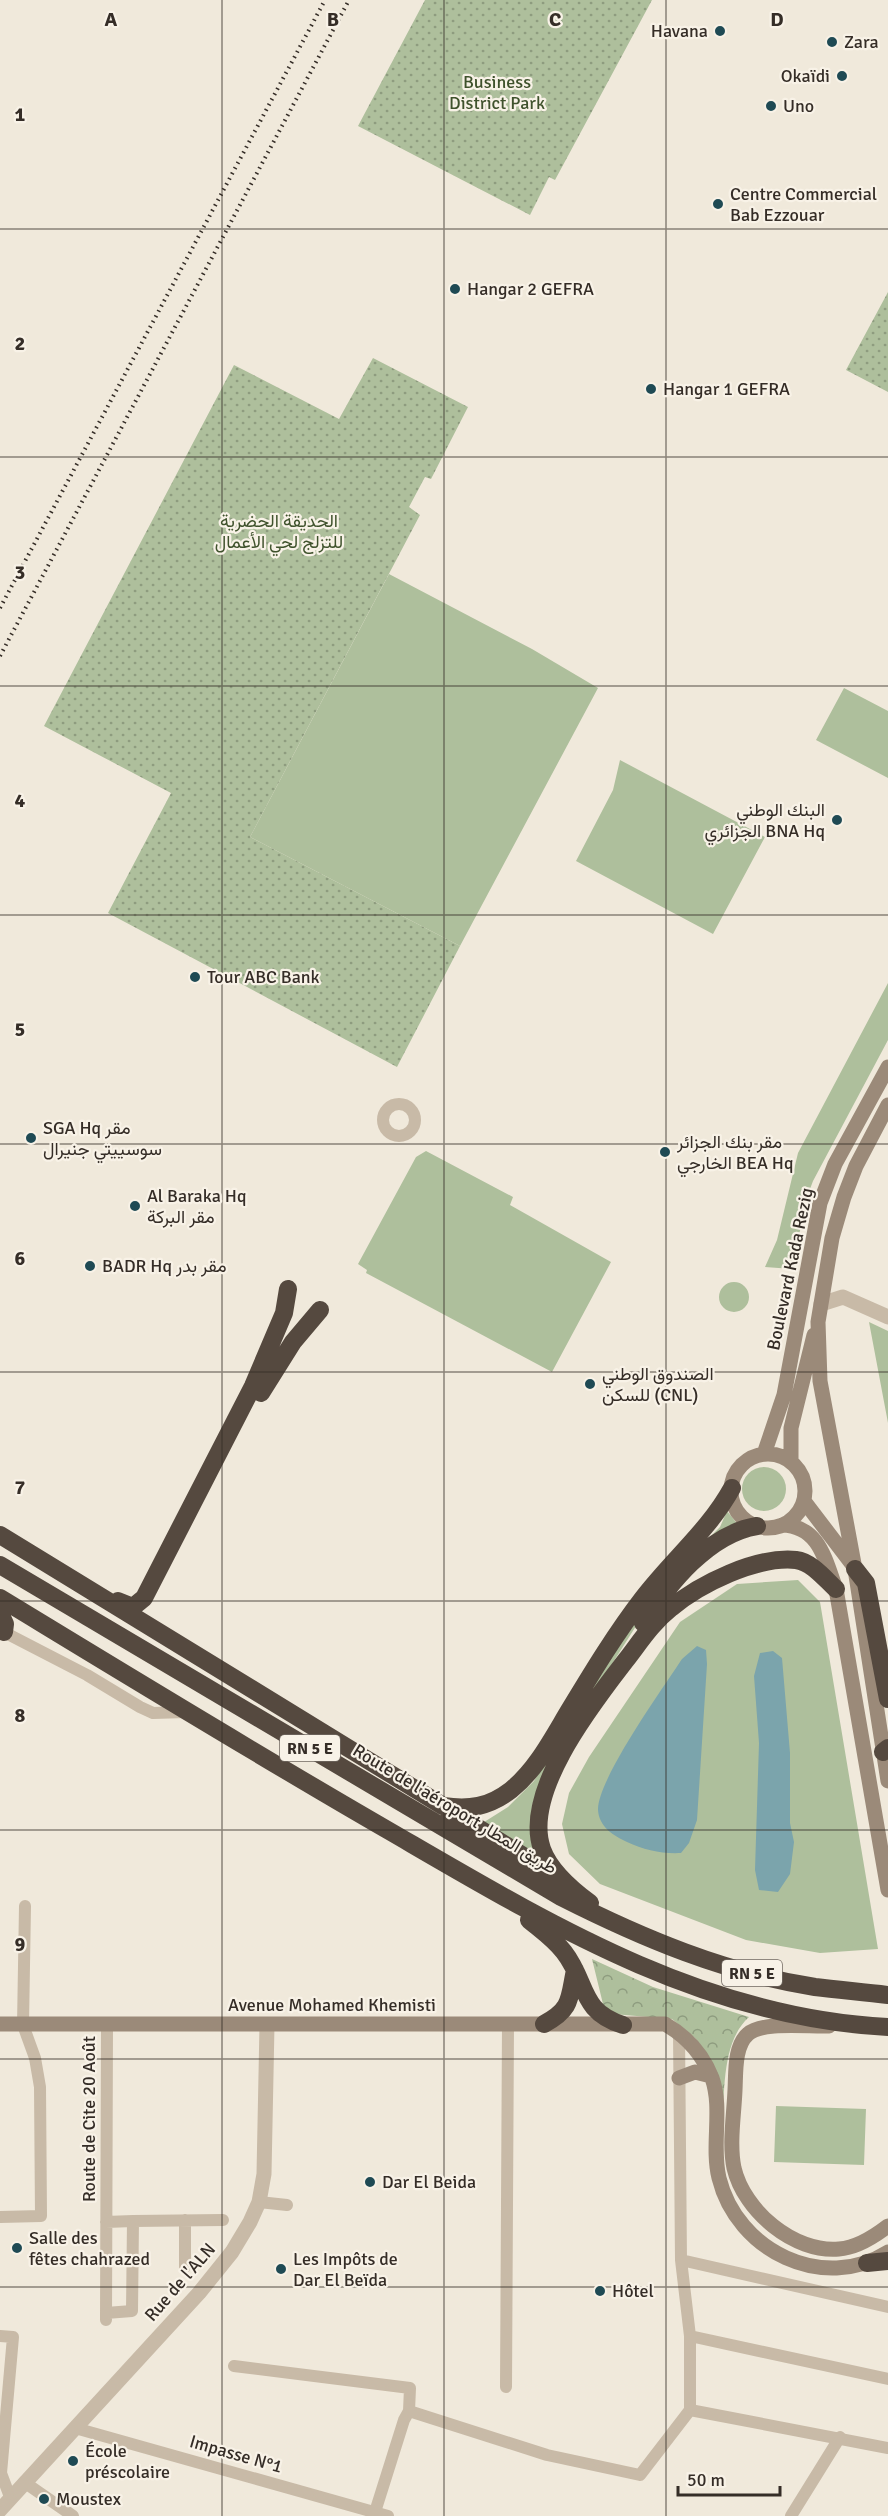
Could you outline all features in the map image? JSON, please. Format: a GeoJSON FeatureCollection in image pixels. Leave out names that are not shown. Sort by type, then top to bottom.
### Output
{"type":"FeatureCollection","features":[{"type":"Feature","properties":{"kind":"highway"},"geometry":{"type":"LineString","coordinates":[[69,1575],[81,1578],[128,1606],[141,1602],[253,1386],[284,1313],[288,1289]]}},
{"type":"Feature","properties":{"kind":"highway"},"geometry":{"type":"LineString","coordinates":[[199,1658],[187,1644],[151,1623],[147,1615],[147,1606],[264,1387],[293,1342],[320,1310]]}},
{"type":"Feature","properties":{"kind":"highway"},"geometry":{"type":"LineString","coordinates":[[442,1806],[474,1809],[498,1799],[521,1781],[545,1749],[599,1660],[642,1598],[715,1516],[732,1488]]}},
{"type":"Feature","properties":{"kind":"highway"},"geometry":{"type":"LineString","coordinates":[[0,1526],[24,1543],[33,1554]]}},
{"type":"Feature","properties":{"kind":"highway"},"geometry":{"type":"LineString","coordinates":[[564,1882],[542,1849],[539,1821],[547,1783],[593,1700],[652,1610],[675,1582],[727,1534],[757,1526]]}},
{"type":"Feature","properties":{"kind":"highway"},"geometry":{"type":"LineString","coordinates":[[0,1535],[69,1575],[199,1658],[564,1882],[622,1928]]}},
{"type":"Feature","properties":{"kind":"highway"},"geometry":{"type":"LineString","coordinates":[[593,1700],[656,1622],[680,1601],[710,1583],[742,1569],[774,1561],[797,1560],[808,1564],[836,1588]]}},
{"type":"Feature","properties":{"kind":"highway","name":"Route de l'aéroport طريق المطار"},"geometry":{"type":"LineString","coordinates":[[0,1565],[561,1897],[622,1928],[676,1950],[770,1977],[815,1987],[888,1995]]}},
{"type":"Feature","properties":{"kind":"highway"},"geometry":{"type":"LineString","coordinates":[[855,1569],[866,1583],[888,1699]]}},
{"type":"Feature","properties":{"kind":"highway","name":"RN 5 E"},"geometry":{"type":"LineString","coordinates":[[0,1598],[186,1712],[498,1894],[598,1948],[689,1987],[771,2010],[849,2025],[888,2027]]}},
{"type":"Feature","properties":{"kind":"highway"},"geometry":{"type":"LineString","coordinates":[[0,1613],[5,1624],[2,1631]]}},
{"type":"Feature","properties":{"kind":"highway"},"geometry":{"type":"LineString","coordinates":[[498,1894],[551,1938],[575,1970],[595,2011],[606,2020],[623,2025]]}},
{"type":"Feature","properties":{"kind":"highway"},"geometry":{"type":"LineString","coordinates":[[544,2024],[560,2015],[568,2006],[575,1970]]}},
{"type":"Feature","properties":{"kind":"highway"},"geometry":{"type":"LineString","coordinates":[[867,2263],[888,2261]]}},
{"type":"Feature","properties":{"kind":"main road","name":"Boulevard Kada Rezig"},"geometry":{"type":"LineString","coordinates":[[765,1454],[784,1395],[820,1203],[835,1164],[888,1067]]}},
{"type":"Feature","properties":{"kind":"main road","name":"Boulevard Kada Rezig"},"geometry":{"type":"LineString","coordinates":[[791,1461],[791,1428],[818,1322],[832,1238],[856,1166],[888,1105]]}},
{"type":"Feature","properties":{"kind":"main road"},"geometry":{"type":"LineString","coordinates":[[818,1322],[820,1381],[855,1569],[885,1750],[888,1781]]}},
{"type":"Feature","properties":{"kind":"main road"},"geometry":{"type":"LineString","coordinates":[[782,1526],[796,1516],[804,1501],[806,1486],[791,1461],[778,1455],[765,1454],[742,1465],[735,1475],[732,1488],[738,1512],[757,1526],[782,1526],[793,1526],[806,1531],[819,1545],[836,1588],[888,1890]]}},
{"type":"Feature","properties":{"kind":"main road"},"geometry":{"type":"LineString","coordinates":[[804,1501],[855,1569]]}},
{"type":"Feature","properties":{"kind":"main road","name":"Avenue Mohamed Khemisti"},"geometry":{"type":"LineString","coordinates":[[0,2024],[107,2026],[544,2024],[672,2028]]}},
{"type":"Feature","properties":{"kind":"main road"},"geometry":{"type":"LineString","coordinates":[[849,2025],[764,2026],[749,2033],[743,2039],[736,2079],[735,2168],[753,2205],[770,2224],[792,2238],[814,2246],[839,2249],[859,2244],[888,2226]]}},
{"type":"Feature","properties":{"kind":"main road"},"geometry":{"type":"LineString","coordinates":[[672,2028],[697,2051],[711,2076],[715,2097],[718,2176],[723,2192],[738,2221],[767,2247],[791,2261],[813,2267],[836,2268],[867,2263],[888,2252]]}},
{"type":"Feature","properties":{"kind":"main road"},"geometry":{"type":"LineString","coordinates":[[679,2078],[695,2072],[711,2076]]}},
{"type":"Feature","properties":{"kind":"street"},"geometry":{"type":"LineString","coordinates":[[821,1304],[843,1297],[888,1317]]}},
{"type":"Feature","properties":{"kind":"street"},"geometry":{"type":"LineString","coordinates":[[2,1631],[87,1675],[153,1713],[186,1712]]}},
{"type":"Feature","properties":{"kind":"street"},"geometry":{"type":"LineString","coordinates":[[0,2217],[41,2216],[40,2087],[35,2058],[23,2025],[25,1906]]}},
{"type":"Feature","properties":{"kind":"street"},"geometry":{"type":"LineString","coordinates":[[506,2388],[508,2024]]}},
{"type":"Feature","properties":{"kind":"street","name":"Rue de l'ALN"},"geometry":{"type":"LineString","coordinates":[[0,2510],[199,2294],[232,2252],[259,2202],[264,2174],[267,2025]]}},
{"type":"Feature","properties":{"kind":"street","name":"Route de Cite 20 Août"},"geometry":{"type":"LineString","coordinates":[[107,2026],[106,2316],[132,2311],[133,2221]]}},
{"type":"Feature","properties":{"kind":"street"},"geometry":{"type":"LineString","coordinates":[[410,2411],[547,2455],[640,2475],[690,2410],[690,2336],[681,2260],[679,2078],[672,2028]]}},
{"type":"Feature","properties":{"kind":"street"},"geometry":{"type":"LineString","coordinates":[[259,2202],[287,2205]]}},
{"type":"Feature","properties":{"kind":"street"},"geometry":{"type":"LineString","coordinates":[[185,2220],[185,2267]]}},
{"type":"Feature","properties":{"kind":"street"},"geometry":{"type":"LineString","coordinates":[[106,2222],[223,2220]]}},
{"type":"Feature","properties":{"kind":"street"},"geometry":{"type":"LineString","coordinates":[[681,2260],[888,2307]]}},
{"type":"Feature","properties":{"kind":"street"},"geometry":{"type":"LineString","coordinates":[[0,2336],[13,2337],[1,2473],[10,2497]]}},
{"type":"Feature","properties":{"kind":"street"},"geometry":{"type":"LineString","coordinates":[[690,2336],[888,2379]]}},
{"type":"Feature","properties":{"kind":"street"},"geometry":{"type":"LineString","coordinates":[[234,2366],[410,2388],[410,2411],[404,2420],[375,2512]]}},
{"type":"Feature","properties":{"kind":"street"},"geometry":{"type":"LineString","coordinates":[[690,2410],[888,2448]]}},
{"type":"Feature","properties":{"kind":"street","name":"Impasse N°1"},"geometry":{"type":"LineString","coordinates":[[75,2428],[388,2516]]}},
{"type":"Feature","properties":{"kind":"street"},"geometry":{"type":"LineString","coordinates":[[792,2516],[840,2437]]}},
{"type":"Feature","properties":{"kind":"street"},"geometry":{"type":"LineString","coordinates":[[24,2482],[73,2516]]}},
{"type":"Feature","properties":{"kind":"green space","name":"Business District Park"},"geometry":{"type":"Polygon","coordinates":[[[425,0],[652,0],[555,180],[549,177],[530,215],[358,126],[425,0]]]}},
{"type":"Feature","properties":{"kind":"green space"},"geometry":{"type":"Polygon","coordinates":[[[888,292],[888,392],[846,370],[888,292]]]}},
{"type":"Feature","properties":{"kind":"green space","name":"الحديقة الحضرية للتزلج لحي الأعمال"},"geometry":{"type":"Polygon","coordinates":[[[373,358],[468,407],[431,479],[425,477],[409,507],[420,515],[250,837],[460,946],[397,1067],[108,913],[171,793],[44,726],[234,365],[339,419],[373,358]]]}},
{"type":"Feature","properties":{"kind":"green space"},"geometry":{"type":"Polygon","coordinates":[[[389,574],[532,649],[598,688],[460,946],[250,837],[389,574]]]}},
{"type":"Feature","properties":{"kind":"green space"},"geometry":{"type":"Polygon","coordinates":[[[844,688],[888,711],[888,778],[816,740],[844,688]]]}},
{"type":"Feature","properties":{"kind":"green space"},"geometry":{"type":"Polygon","coordinates":[[[620,760],[765,837],[713,934],[576,861],[613,790],[620,760]]]}},
{"type":"Feature","properties":{"kind":"green space"},"geometry":{"type":"Polygon","coordinates":[[[888,983],[888,1040],[813,1181],[807,1197],[792,1269],[765,1267],[777,1240],[798,1153],[888,983]]]}},
{"type":"Feature","properties":{"kind":"green space"},"geometry":{"type":"Polygon","coordinates":[[[426,1151],[513,1197],[510,1205],[611,1262],[552,1372],[366,1273],[367,1270],[358,1264],[416,1157],[426,1151]]]}},
{"type":"Feature","properties":{"kind":"green space"},"geometry":{"type":"Polygon","coordinates":[[[734,1282],[740,1283],[748,1291],[748,1303],[740,1311],[734,1312],[728,1311],[720,1303],[719,1297],[720,1291],[728,1283],[734,1282]]]}},
{"type":"Feature","properties":{"kind":"green space"},"geometry":{"type":"Polygon","coordinates":[[[869,1322],[888,1331],[888,1423],[869,1322]]]}},
{"type":"Feature","properties":{"kind":"green space"},"geometry":{"type":"Polygon","coordinates":[[[764,1467],[779,1474],[786,1489],[779,1504],[764,1511],[749,1504],[742,1489],[749,1474],[764,1467]]]}},
{"type":"Feature","properties":{"kind":"green space"},"geometry":{"type":"Polygon","coordinates":[[[727,1511],[739,1526],[643,1615],[548,1765],[532,1805],[531,1839],[535,1857],[481,1824],[508,1807],[534,1781],[622,1640],[684,1563],[720,1527],[727,1511]]]}},
{"type":"Feature","properties":{"kind":"green space"},"geometry":{"type":"Polygon","coordinates":[[[798,1580],[820,1602],[878,1949],[820,1953],[746,1940],[600,1884],[569,1854],[562,1824],[569,1793],[589,1757],[680,1622],[737,1584],[798,1580]]]}},
{"type":"Feature","properties":{"kind":"green space"},"geometry":{"type":"Polygon","coordinates":[[[592,1959],[653,1987],[749,2017],[733,2040],[729,2054],[724,2085],[722,2128],[710,2058],[695,2038],[672,2019],[613,2014],[603,2004],[592,1959]]]}},
{"type":"Feature","properties":{"kind":"green space"},"geometry":{"type":"Polygon","coordinates":[[[776,2106],[866,2109],[864,2165],[774,2162],[776,2106]]]}},
{"type":"Feature","properties":{"kind":"water"},"geometry":{"type":"Polygon","coordinates":[[[697,1646],[706,1650],[707,1664],[697,1820],[689,1843],[681,1853],[653,1851],[617,1837],[604,1826],[598,1810],[601,1796],[619,1757],[647,1712],[682,1659],[697,1646]]]}},
{"type":"Feature","properties":{"kind":"water"},"geometry":{"type":"Polygon","coordinates":[[[773,1651],[782,1658],[790,1753],[790,1823],[794,1842],[790,1874],[778,1892],[759,1890],[755,1870],[759,1743],[754,1676],[760,1653],[773,1651]]]}},
{"type":"Feature","properties":{"kind":"railway"},"geometry":{"type":"LineString","coordinates":[[0,608],[325,0]]}},
{"type":"Feature","properties":{"kind":"railway"},"geometry":{"type":"LineString","coordinates":[[0,656],[349,0]]}},
{"type":"Feature","properties":{"kind":"place","name":"Havana"},"geometry":{"type":"Point","coordinates":[720,31]}},
{"type":"Feature","properties":{"kind":"place","name":"Zara"},"geometry":{"type":"Point","coordinates":[832,42]}},
{"type":"Feature","properties":{"kind":"place","name":"Okaïdi"},"geometry":{"type":"Point","coordinates":[842,76]}},
{"type":"Feature","properties":{"kind":"place","name":"Uno"},"geometry":{"type":"Point","coordinates":[771,106]}},
{"type":"Feature","properties":{"kind":"place","name":"Centre Commercial Bab Ezzouar"},"geometry":{"type":"Point","coordinates":[718,204]}},
{"type":"Feature","properties":{"kind":"place","name":"Hangar 2 GEFRA"},"geometry":{"type":"Point","coordinates":[455,289]}},
{"type":"Feature","properties":{"kind":"place","name":"Hangar 1 GEFRA"},"geometry":{"type":"Point","coordinates":[651,389]}},
{"type":"Feature","properties":{"kind":"place","name":"البنك الوطني الجزائري BNA Hq"},"geometry":{"type":"Point","coordinates":[837,820]}},
{"type":"Feature","properties":{"kind":"place","name":"Tour ABC Bank"},"geometry":{"type":"Point","coordinates":[195,977]}},
{"type":"Feature","properties":{"kind":"place","name":"SGA Hq مقر سوسييتي جنيرال"},"geometry":{"type":"Point","coordinates":[31,1138]}},
{"type":"Feature","properties":{"kind":"place","name":"مقر بنك الجزائر الخارجي BEA Hq"},"geometry":{"type":"Point","coordinates":[665,1152]}},
{"type":"Feature","properties":{"kind":"place","name":"Al Baraka Hq مقر البركة"},"geometry":{"type":"Point","coordinates":[135,1206]}},
{"type":"Feature","properties":{"kind":"place","name":"BADR Hq مقر بدر"},"geometry":{"type":"Point","coordinates":[90,1266]}},
{"type":"Feature","properties":{"kind":"place","name":"الصندوق الوطني للسكن (CNL)"},"geometry":{"type":"Point","coordinates":[590,1384]}},
{"type":"Feature","properties":{"kind":"place","name":"Dar El Beida"},"geometry":{"type":"Point","coordinates":[370,2182]}},
{"type":"Feature","properties":{"kind":"place","name":"Salle des fêtes chahrazed"},"geometry":{"type":"Point","coordinates":[17,2248]}},
{"type":"Feature","properties":{"kind":"place","name":"Les Impôts de Dar El Beïda"},"geometry":{"type":"Point","coordinates":[281,2269]}},
{"type":"Feature","properties":{"kind":"place","name":"Hôtel"},"geometry":{"type":"Point","coordinates":[600,2291]}},
{"type":"Feature","properties":{"kind":"place","name":"École préscolaire"},"geometry":{"type":"Point","coordinates":[73,2461]}},
{"type":"Feature","properties":{"kind":"place","name":"Moustex"},"geometry":{"type":"Point","coordinates":[44,2499]}}]}
